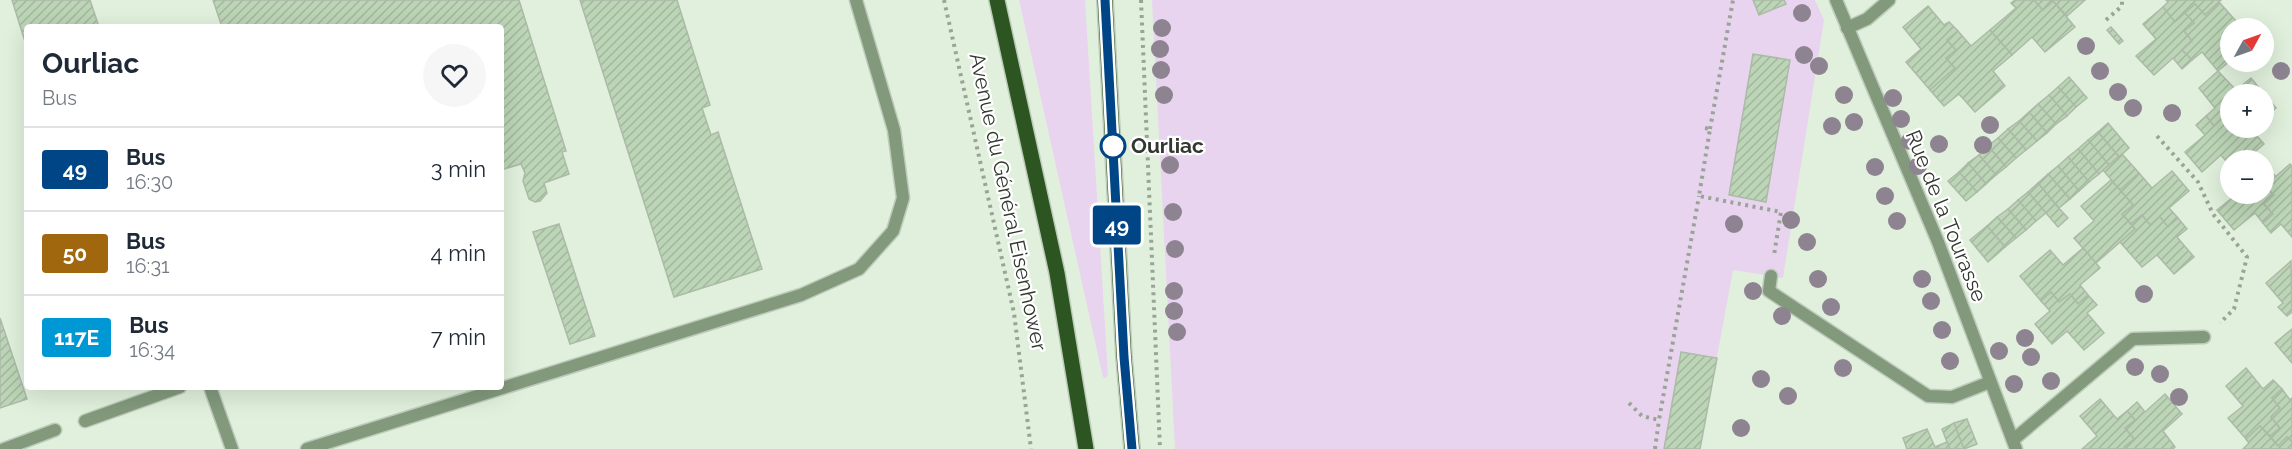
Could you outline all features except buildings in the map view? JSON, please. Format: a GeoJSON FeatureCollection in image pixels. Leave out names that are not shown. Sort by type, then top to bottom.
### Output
{"type":"FeatureCollection","features":[{"type":"Feature","properties":{"kind":"main road","name":"Avenue du Général Eisenhower"},"geometry":{"type":"LineString","coordinates":[[997,0],[1057,273],[1086,449]]}},
{"type":"Feature","properties":{"kind":"main road"},"geometry":{"type":"LineString","coordinates":[[1105,0],[1124,357],[1132,449]]}},
{"type":"Feature","properties":{"kind":"street"},"geometry":{"type":"LineString","coordinates":[[504,388],[801,295],[859,268],[893,231],[903,198],[894,130],[856,0]]}},
{"type":"Feature","properties":{"kind":"street","name":"Rue de la Tourasse"},"geometry":{"type":"LineString","coordinates":[[1836,0],[1938,242],[2015,444]]}},
{"type":"Feature","properties":{"kind":"street"},"geometry":{"type":"LineString","coordinates":[[1847,28],[1867,19],[1889,0]]}},
{"type":"Feature","properties":{"kind":"street"},"geometry":{"type":"LineString","coordinates":[[1771,276],[1769,291],[1928,396],[1952,397],[1990,382]]}},
{"type":"Feature","properties":{"kind":"street"},"geometry":{"type":"LineString","coordinates":[[2015,444],[2133,339],[2204,337]]}},
{"type":"Feature","properties":{"kind":"street"},"geometry":{"type":"LineString","coordinates":[[85,421],[172,390]]}},
{"type":"Feature","properties":{"kind":"street"},"geometry":{"type":"LineString","coordinates":[[211,390],[232,449]]}},
{"type":"Feature","properties":{"kind":"street"},"geometry":{"type":"LineString","coordinates":[[307,449],[496,390]]}},
{"type":"Feature","properties":{"kind":"street"},"geometry":{"type":"LineString","coordinates":[[4,449],[55,430]]}},
{"type":"Feature","properties":{"kind":"path","name":"Avenue du Général Eisenhower"},"geometry":{"type":"LineString","coordinates":[[944,0],[1014,313],[1031,449]]}},
{"type":"Feature","properties":{"kind":"path"},"geometry":{"type":"LineString","coordinates":[[1141,0],[1160,449]]}},
{"type":"Feature","properties":{"kind":"path"},"geometry":{"type":"LineString","coordinates":[[1655,449],[1699,196],[1708,128],[1733,0]]}},
{"type":"Feature","properties":{"kind":"path"},"geometry":{"type":"LineString","coordinates":[[2106,20],[2122,6],[2122,0]]}},
{"type":"Feature","properties":{"kind":"path"},"geometry":{"type":"LineString","coordinates":[[2157,136],[2198,182],[2213,214],[2247,257],[2234,309],[2204,337]]}},
{"type":"Feature","properties":{"kind":"path"},"geometry":{"type":"LineString","coordinates":[[1699,196],[1781,212],[1771,276]]}},
{"type":"Feature","properties":{"kind":"path"},"geometry":{"type":"LineString","coordinates":[[1629,403],[1642,416],[1659,420]]}},
{"type":"Feature","properties":{"kind":"shaded area"},"geometry":{"type":"Polygon","coordinates":[[[1019,0],[1085,0],[1108,375],[1106,378],[1103,377],[1019,0]]]}},
{"type":"Feature","properties":{"kind":"shaded area"},"geometry":{"type":"Polygon","coordinates":[[[1152,0],[1815,0],[1824,20],[1783,278],[1733,270],[1700,449],[1175,449],[1152,0]]]}},
{"type":"Feature","properties":{"kind":"bus line","name":"49"},"geometry":{"type":"LineString","coordinates":[[1105,0],[1124,357],[1132,449]]}},
{"type":"Feature","properties":{"kind":"place","name":"Ourliac"},"geometry":{"type":"Point","coordinates":[1113,146]}}]}
